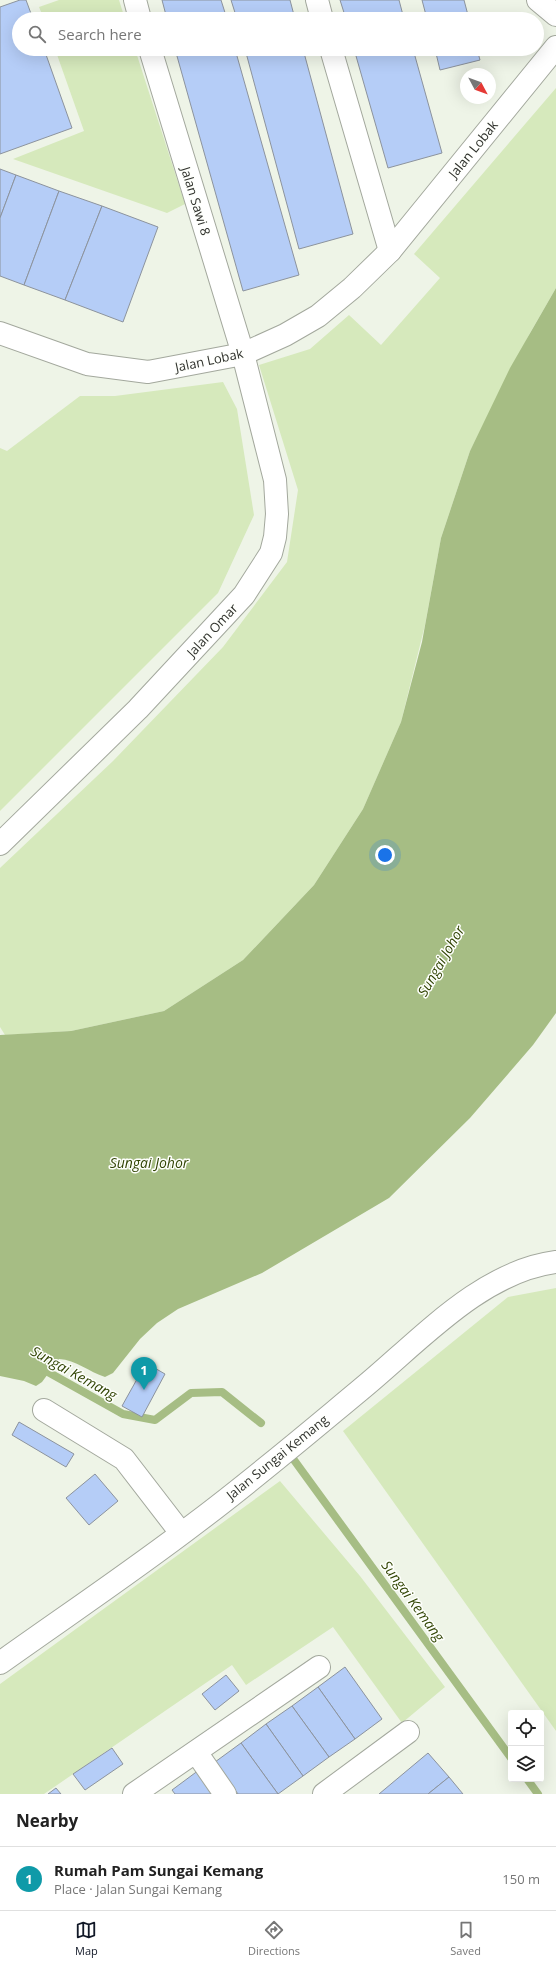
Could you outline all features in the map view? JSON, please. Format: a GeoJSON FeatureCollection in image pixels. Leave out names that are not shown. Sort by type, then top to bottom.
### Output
{"type":"FeatureCollection","features":[{"type":"Feature","properties":{"kind":"street"},"geometry":{"type":"LineString","coordinates":[[134,0],[138,12]]}},
{"type":"Feature","properties":{"kind":"street"},"geometry":{"type":"LineString","coordinates":[[317,0],[320,12]]}},
{"type":"Feature","properties":{"kind":"street"},"geometry":{"type":"LineString","coordinates":[[538,0],[556,15]]}},
{"type":"Feature","properties":{"kind":"street","name":"Jalan Lobak"},"geometry":{"type":"LineString","coordinates":[[0,333],[86,364],[148,372],[243,354],[285,335],[318,316],[352,288],[390,251],[556,47]]}},
{"type":"Feature","properties":{"kind":"street","name":"Jalan Sawi 8"},"geometry":{"type":"LineString","coordinates":[[152,56],[243,354]]}},
{"type":"Feature","properties":{"kind":"street"},"geometry":{"type":"LineString","coordinates":[[333,56],[390,251]]}},
{"type":"Feature","properties":{"kind":"street","name":"Jalan Omar"},"geometry":{"type":"LineString","coordinates":[[0,844],[138,710],[244,595],[271,553],[275,537],[277,514],[275,480],[243,354]]}},
{"type":"Feature","properties":{"kind":"street","name":"Jalan Sungai Kemang"},"geometry":{"type":"LineString","coordinates":[[0,1663],[181,1534],[360,1390],[440,1321],[490,1284],[539,1264],[556,1262]]}},
{"type":"Feature","properties":{"kind":"street"},"geometry":{"type":"LineString","coordinates":[[44,1410],[124,1459],[181,1534]]}},
{"type":"Feature","properties":{"kind":"street"},"geometry":{"type":"LineString","coordinates":[[134,1794],[319,1668]]}},
{"type":"Feature","properties":{"kind":"street"},"geometry":{"type":"LineString","coordinates":[[337,1790],[408,1732]]}},
{"type":"Feature","properties":{"kind":"street"},"geometry":{"type":"LineString","coordinates":[[196,1752],[225,1794]]}},
{"type":"Feature","properties":{"kind":"shaded area"},"geometry":{"type":"Polygon","coordinates":[[[59,0],[119,0],[123,12],[41,12],[39,7],[59,0]]]}},
{"type":"Feature","properties":{"kind":"shaded area"},"geometry":{"type":"Polygon","coordinates":[[[57,56],[137,56],[185,204],[167,213],[13,159],[84,131],[57,56]]]}},
{"type":"Feature","properties":{"kind":"shaded area"},"geometry":{"type":"Polygon","coordinates":[[[556,88],[556,288],[530,333],[470,451],[441,538],[425,625],[401,722],[363,809],[314,885],[243,960],[164,1011],[71,1031],[5,1035],[0,1027],[0,868],[113,761],[223,647],[287,562],[298,490],[259,365],[310,349],[349,315],[381,345],[440,278],[414,254],[556,88]]]}},
{"type":"Feature","properties":{"kind":"shaded area"},"geometry":{"type":"Polygon","coordinates":[[[223,382],[237,409],[254,515],[218,593],[0,811],[0,448],[7,451],[80,396],[115,396],[223,382]]]}},
{"type":"Feature","properties":{"kind":"shaded area"},"geometry":{"type":"Polygon","coordinates":[[[556,1288],[556,1731],[544,1714],[544,1710],[541,1710],[343,1431],[508,1297],[556,1288]]]}},
{"type":"Feature","properties":{"kind":"shaded area"},"geometry":{"type":"Polygon","coordinates":[[[280,1481],[360,1576],[445,1687],[402,1723],[333,1627],[246,1685],[232,1665],[44,1794],[0,1794],[0,1684],[280,1481]]]}},
{"type":"Feature","properties":{"kind":"water","name":"Sungai Johor"},"geometry":{"type":"Polygon","coordinates":[[[556,288],[556,1013],[533,1045],[470,1118],[389,1198],[262,1273],[178,1309],[157,1323],[140,1339],[113,1373],[105,1377],[77,1364],[59,1359],[42,1382],[36,1386],[24,1381],[0,1376],[0,1035],[71,1031],[164,1011],[243,960],[314,885],[363,809],[401,722],[422,642],[441,538],[470,451],[510,368],[556,288]]]}},
{"type":"Feature","properties":{"kind":"building"},"geometry":{"type":"Polygon","coordinates":[[[20,0],[26,0],[30,12],[12,12],[12,56],[46,56],[72,128],[0,154],[0,7],[20,0]]]}},
{"type":"Feature","properties":{"kind":"building"},"geometry":{"type":"Polygon","coordinates":[[[162,0],[221,0],[225,12],[165,12],[162,0]]]}},
{"type":"Feature","properties":{"kind":"building"},"geometry":{"type":"Polygon","coordinates":[[[231,0],[290,0],[293,12],[235,12],[231,0]]]}},
{"type":"Feature","properties":{"kind":"building"},"geometry":{"type":"Polygon","coordinates":[[[340,0],[399,0],[402,12],[344,12],[340,0]]]}},
{"type":"Feature","properties":{"kind":"building"},"geometry":{"type":"Polygon","coordinates":[[[422,0],[464,0],[467,12],[425,12],[422,0]]]}},
{"type":"Feature","properties":{"kind":"building"},"geometry":{"type":"Polygon","coordinates":[[[177,56],[237,56],[299,275],[243,291],[177,56]]]}},
{"type":"Feature","properties":{"kind":"building"},"geometry":{"type":"Polygon","coordinates":[[[247,56],[305,56],[353,234],[299,249],[247,56]]]}},
{"type":"Feature","properties":{"kind":"building"},"geometry":{"type":"Polygon","coordinates":[[[356,56],[415,56],[442,153],[388,168],[356,56]]]}},
{"type":"Feature","properties":{"kind":"building"},"geometry":{"type":"Polygon","coordinates":[[[437,56],[479,56],[480,60],[440,70],[437,56]]]}},
{"type":"Feature","properties":{"kind":"building"},"geometry":{"type":"Polygon","coordinates":[[[0,169],[16,175],[0,218],[0,169]]]}},
{"type":"Feature","properties":{"kind":"building"},"geometry":{"type":"Polygon","coordinates":[[[16,175],[59,191],[24,285],[0,276],[0,218],[16,175]]]}},
{"type":"Feature","properties":{"kind":"building"},"geometry":{"type":"Polygon","coordinates":[[[59,191],[102,206],[65,300],[24,285],[59,191]]]}},
{"type":"Feature","properties":{"kind":"building"},"geometry":{"type":"Polygon","coordinates":[[[102,206],[158,227],[123,322],[65,300],[102,206]]]}},
{"type":"Feature","properties":{"kind":"building"},"geometry":{"type":"Polygon","coordinates":[[[146,1363],[165,1374],[142,1417],[122,1406],[146,1363]]]}},
{"type":"Feature","properties":{"kind":"building"},"geometry":{"type":"Polygon","coordinates":[[[19,1422],[74,1454],[66,1467],[12,1435],[19,1422]]]}},
{"type":"Feature","properties":{"kind":"building"},"geometry":{"type":"Polygon","coordinates":[[[95,1474],[118,1501],[89,1525],[66,1498],[95,1474]]]}},
{"type":"Feature","properties":{"kind":"building"},"geometry":{"type":"Polygon","coordinates":[[[345,1667],[382,1719],[355,1739],[318,1687],[345,1667]]]}},
{"type":"Feature","properties":{"kind":"building"},"geometry":{"type":"Polygon","coordinates":[[[226,1675],[239,1691],[215,1710],[202,1694],[226,1675]]]}},
{"type":"Feature","properties":{"kind":"building"},"geometry":{"type":"Polygon","coordinates":[[[318,1687],[355,1739],[329,1757],[292,1706],[318,1687]]]}},
{"type":"Feature","properties":{"kind":"building"},"geometry":{"type":"Polygon","coordinates":[[[292,1706],[329,1757],[303,1776],[266,1724],[292,1706]]]}},
{"type":"Feature","properties":{"kind":"building"},"geometry":{"type":"Polygon","coordinates":[[[266,1724],[303,1776],[278,1794],[241,1743],[266,1724]]]}},
{"type":"Feature","properties":{"kind":"building"},"geometry":{"type":"Polygon","coordinates":[[[241,1743],[278,1794],[238,1794],[215,1762],[241,1743]]]}},
{"type":"Feature","properties":{"kind":"building"},"geometry":{"type":"Polygon","coordinates":[[[112,1748],[123,1764],[85,1790],[73,1774],[112,1748]]]}},
{"type":"Feature","properties":{"kind":"building"},"geometry":{"type":"Polygon","coordinates":[[[428,1753],[449,1777],[428,1794],[379,1794],[428,1753]]]}},
{"type":"Feature","properties":{"kind":"building"},"geometry":{"type":"Polygon","coordinates":[[[199,1770],[216,1794],[175,1794],[172,1790],[199,1770]]]}},
{"type":"Feature","properties":{"kind":"building"},"geometry":{"type":"Polygon","coordinates":[[[449,1777],[463,1794],[428,1794],[449,1777]]]}},
{"type":"Feature","properties":{"kind":"building"},"geometry":{"type":"Polygon","coordinates":[[[56,1788],[61,1794],[48,1794],[56,1788]]]}},
{"type":"Feature","properties":{"kind":"waterway","name":"Sungai Kemang"},"geometry":{"type":"LineString","coordinates":[[39,1367],[123,1414],[155,1420],[191,1393],[222,1392],[261,1423]]}},
{"type":"Feature","properties":{"kind":"waterway","name":"Sungai Kemang"},"geometry":{"type":"LineString","coordinates":[[294,1460],[508,1754]]}},
{"type":"Feature","properties":{"kind":"waterway","name":"Sungai Kemang"},"geometry":{"type":"LineString","coordinates":[[529,1782],[538,1794]]}},
{"type":"Feature","properties":{"kind":"place","name":"Rumah Pam Sungai Kemang"},"geometry":{"type":"Point","coordinates":[144,1390]}}]}
